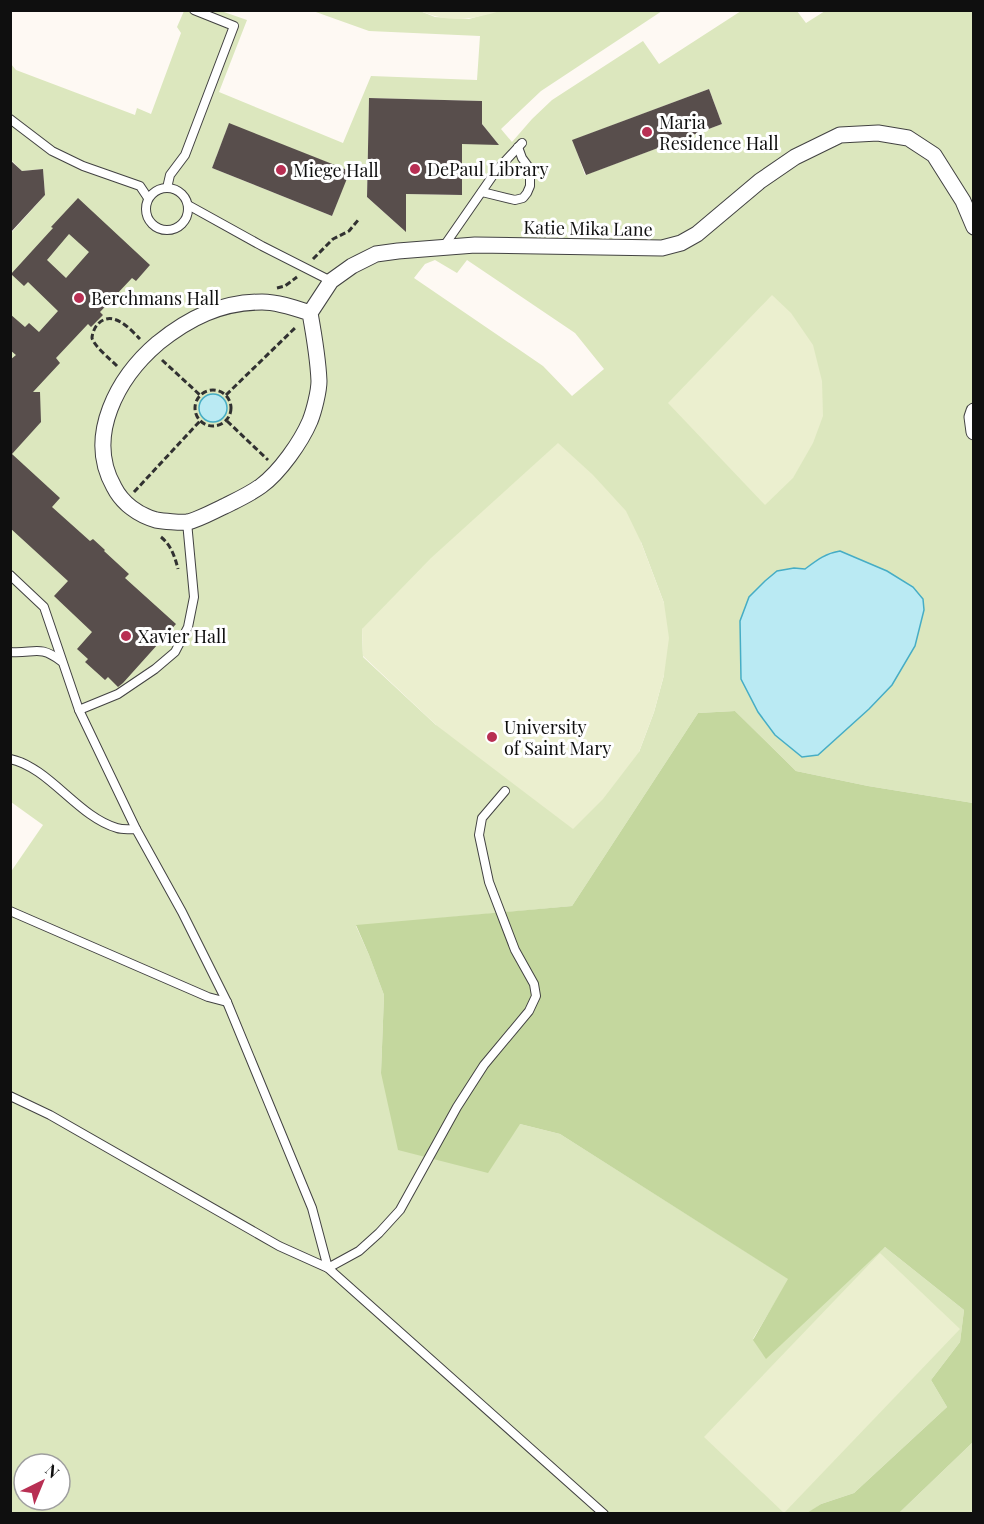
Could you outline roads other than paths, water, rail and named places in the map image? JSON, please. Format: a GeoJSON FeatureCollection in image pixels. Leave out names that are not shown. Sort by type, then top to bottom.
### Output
{"type":"FeatureCollection","features":[{"type":"Feature","properties":{"kind":"street","name":"Katie Mika Lane"},"geometry":{"type":"LineString","coordinates":[[331,281],[352,266],[376,255],[443,248],[475,245],[662,249],[681,243],[697,234],[760,181],[795,157],[840,135],[878,133],[908,138],[934,155],[963,201],[974,226]]}},
{"type":"Feature","properties":{"kind":"street"},"geometry":{"type":"LineString","coordinates":[[310,313],[263,302],[232,305],[190,320],[137,363],[112,404],[105,427],[102,452],[108,477],[124,502],[134,510],[156,520],[187,522],[242,497],[262,485],[278,469],[296,445],[310,420],[319,383],[310,313],[331,281]]}},
{"type":"Feature","properties":{"kind":"street"},"geometry":{"type":"LineString","coordinates":[[974,411],[972,417],[974,432]]}},
{"type":"Feature","properties":{"kind":"lane"},"geometry":{"type":"LineString","coordinates":[[167,188],[170,175],[185,155],[234,26],[194,10]]}},
{"type":"Feature","properties":{"kind":"lane"},"geometry":{"type":"LineString","coordinates":[[10,119],[52,151],[83,166],[140,186],[148,198]]}},
{"type":"Feature","properties":{"kind":"lane"},"geometry":{"type":"LineString","coordinates":[[443,248],[496,171],[520,145],[522,158],[530,170],[530,186],[523,198],[515,200],[482,192]]}},
{"type":"Feature","properties":{"kind":"lane"},"geometry":{"type":"LineString","coordinates":[[167,188],[174,189],[185,198],[188,212],[186,219],[177,229],[163,231],[151,224],[145,211],[148,198],[153,192],[167,188]]}},
{"type":"Feature","properties":{"kind":"lane"},"geometry":{"type":"LineString","coordinates":[[188,205],[331,281]]}},
{"type":"Feature","properties":{"kind":"lane"},"geometry":{"type":"LineString","coordinates":[[79,710],[118,693],[175,652],[188,627],[194,597],[187,522]]}},
{"type":"Feature","properties":{"kind":"lane"},"geometry":{"type":"LineString","coordinates":[[10,575],[44,608],[79,710],[136,829],[182,912],[227,1002],[312,1208],[328,1268]]}},
{"type":"Feature","properties":{"kind":"lane"},"geometry":{"type":"LineString","coordinates":[[10,652],[21,653],[35,650],[46,652],[53,654],[63,662]]}},
{"type":"Feature","properties":{"kind":"lane"},"geometry":{"type":"LineString","coordinates":[[10,759],[30,767],[101,822],[119,829],[136,829]]}},
{"type":"Feature","properties":{"kind":"lane"},"geometry":{"type":"LineString","coordinates":[[328,1268],[358,1251],[380,1233],[400,1210],[457,1107],[484,1065],[529,1011],[536,996],[534,984],[515,950],[489,882],[479,835],[482,818],[505,791]]}},
{"type":"Feature","properties":{"kind":"lane"},"geometry":{"type":"LineString","coordinates":[[10,911],[208,997],[227,1002]]}},
{"type":"Feature","properties":{"kind":"lane"},"geometry":{"type":"LineString","coordinates":[[10,1095],[50,1115],[279,1246],[328,1268],[604,1514]]}},
{"type":"Feature","properties":{"kind":"water"},"geometry":{"type":"Polygon","coordinates":[[[213,394],[223,398],[227,408],[223,418],[213,422],[203,418],[199,408],[203,398],[213,394]]]}},
{"type":"Feature","properties":{"kind":"water"},"geometry":{"type":"Polygon","coordinates":[[[840,551],[887,571],[913,587],[923,599],[924,610],[915,646],[892,685],[818,755],[802,757],[775,735],[758,712],[741,679],[740,621],[749,597],[777,571],[805,569],[826,555],[840,551]]]}},
{"type":"Feature","properties":{"kind":"place","name":"Maria Residence Hall"},"geometry":{"type":"Point","coordinates":[647,132]}},
{"type":"Feature","properties":{"kind":"place","name":"DePaul Library"},"geometry":{"type":"Point","coordinates":[415,169]}},
{"type":"Feature","properties":{"kind":"place","name":"Miege Hall"},"geometry":{"type":"Point","coordinates":[281,170]}},
{"type":"Feature","properties":{"kind":"place","name":"Berchmans Hall"},"geometry":{"type":"Point","coordinates":[79,298]}},
{"type":"Feature","properties":{"kind":"place","name":"Xavier Hall"},"geometry":{"type":"Point","coordinates":[126,636]}},
{"type":"Feature","properties":{"kind":"place","name":"University of Saint Mary"},"geometry":{"type":"Point","coordinates":[492,737]}}]}
